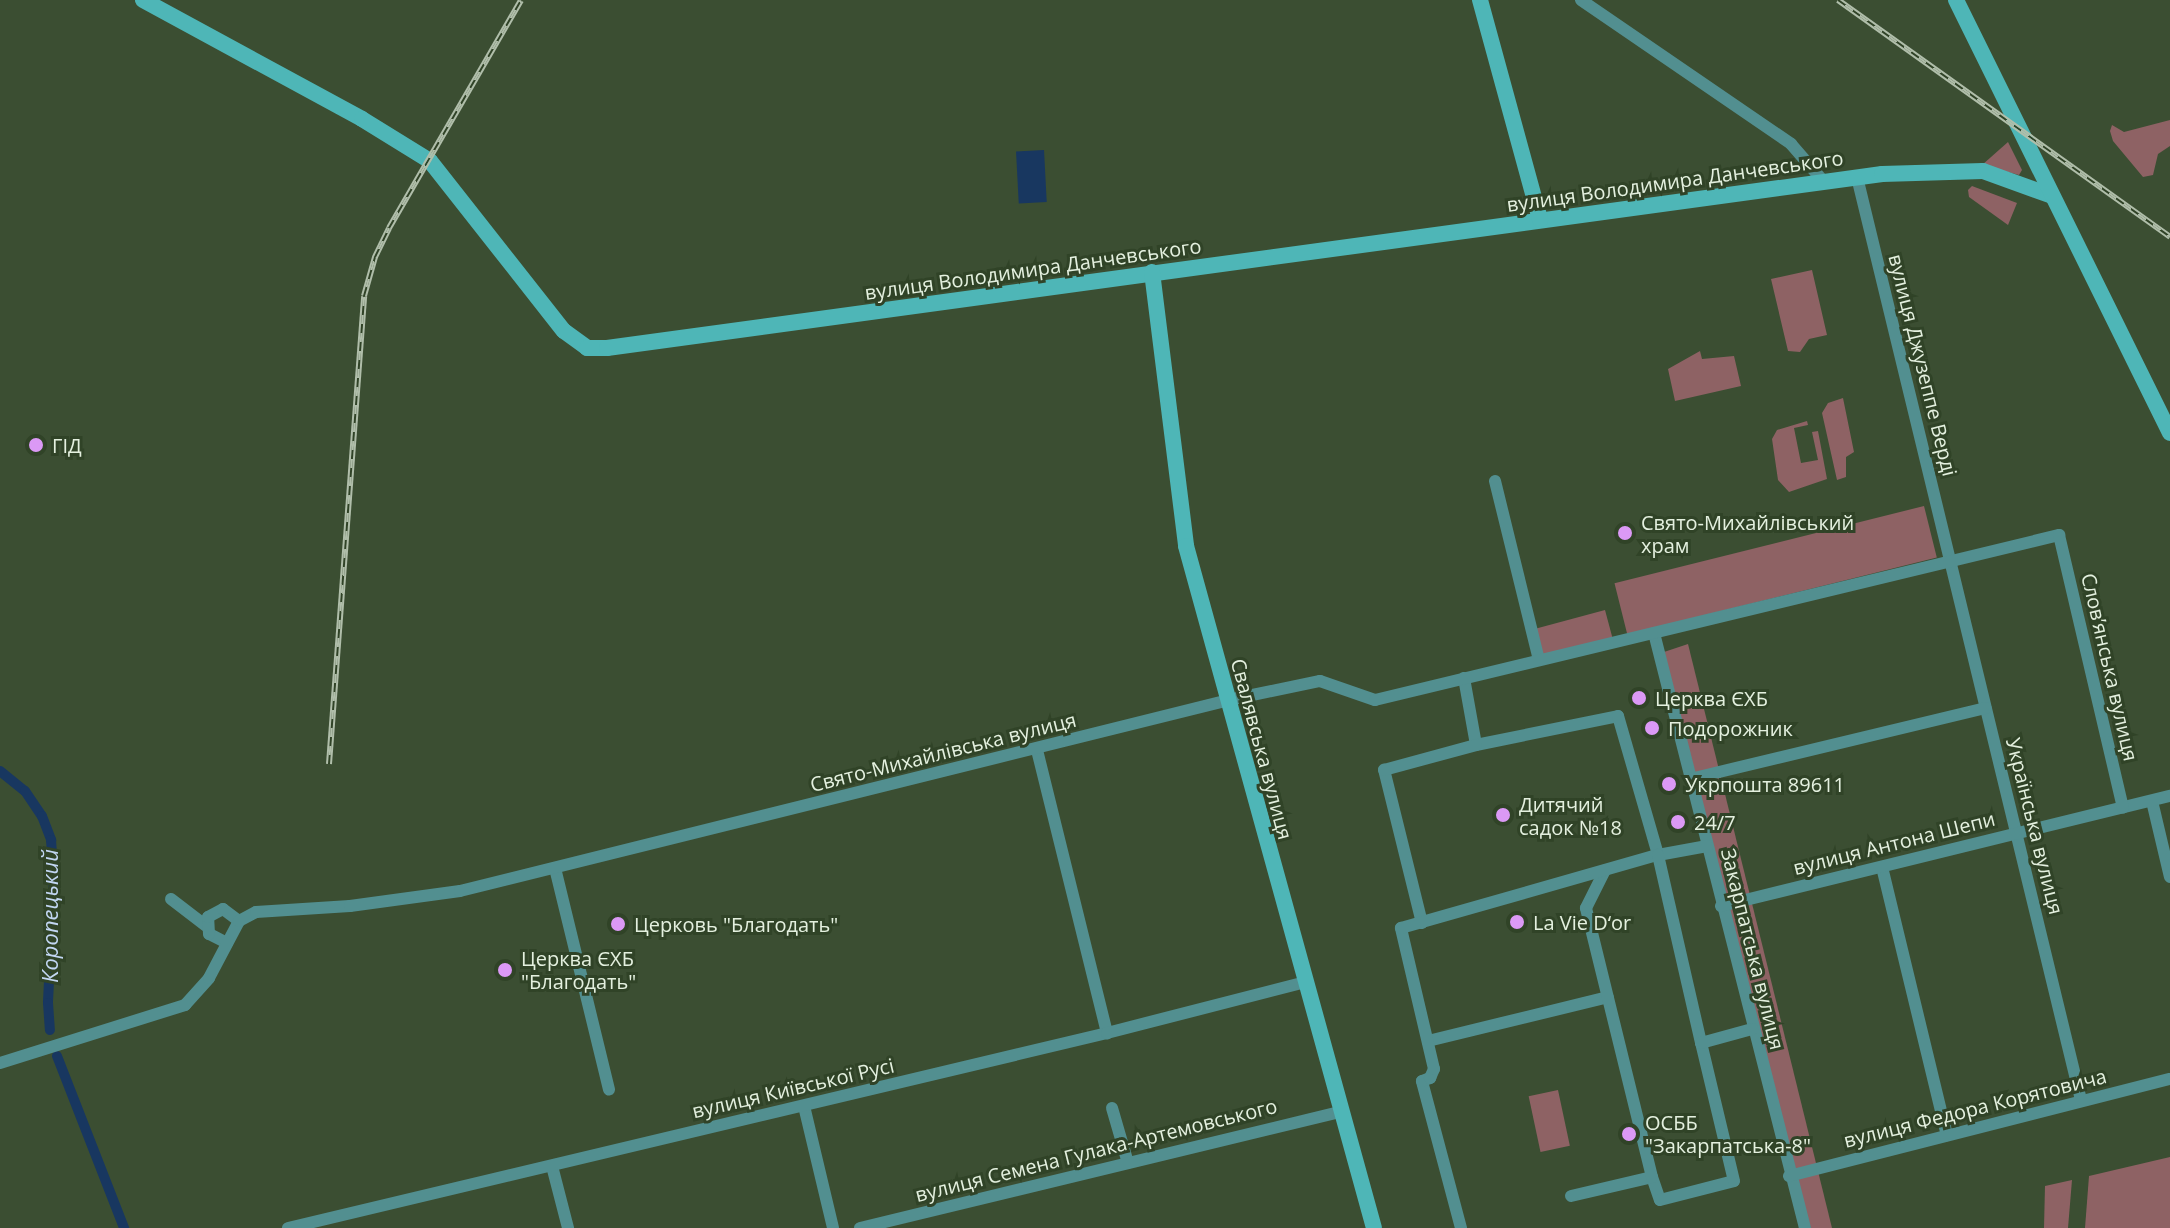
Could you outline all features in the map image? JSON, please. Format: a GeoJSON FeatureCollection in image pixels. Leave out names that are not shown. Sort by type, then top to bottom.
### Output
{"type":"FeatureCollection","features":[{"type":"Feature","properties":{"kind":"street","name":"вулиця Володимира Данчевського"},"geometry":{"type":"LineString","coordinates":[[143,0],[362,119],[430,161],[564,331],[587,348],[607,348],[1924,170],[1983,171],[2052,196]]}},
{"type":"Feature","properties":{"kind":"street"},"geometry":{"type":"LineString","coordinates":[[1480,0],[1540,220]]}},
{"type":"Feature","properties":{"kind":"street"},"geometry":{"type":"LineString","coordinates":[[1581,0],[1791,144],[1824,182]]}},
{"type":"Feature","properties":{"kind":"street"},"geometry":{"type":"LineString","coordinates":[[1956,0],[2170,433]]}},
{"type":"Feature","properties":{"kind":"street","name":"вулиця Джузеппе Верді"},"geometry":{"type":"LineString","coordinates":[[1857,177],[1950,561]]}},
{"type":"Feature","properties":{"kind":"street","name":"Свалявська вулиця"},"geometry":{"type":"LineString","coordinates":[[1152,272],[1186,546],[1374,1228]]}},
{"type":"Feature","properties":{"kind":"street"},"geometry":{"type":"LineString","coordinates":[[1495,481],[1539,660]]}},
{"type":"Feature","properties":{"kind":"street","name":"Свято-Михайлівська вулиця"},"geometry":{"type":"LineString","coordinates":[[239,921],[256,912],[433,897],[1037,750],[1228,700],[1320,681],[1375,700],[2059,535]]}},
{"type":"Feature","properties":{"kind":"street","name":"Словʼянська вулиця"},"geometry":{"type":"LineString","coordinates":[[2059,535],[2123,808]]}},
{"type":"Feature","properties":{"kind":"street","name":"Українська вулиця"},"geometry":{"type":"LineString","coordinates":[[1950,561],[2081,1100]]}},
{"type":"Feature","properties":{"kind":"street","name":"Закарпатська вулиця"},"geometry":{"type":"LineString","coordinates":[[1654,633],[1789,1176],[1805,1228]]}},
{"type":"Feature","properties":{"kind":"street"},"geometry":{"type":"LineString","coordinates":[[1464,678],[1476,745]]}},
{"type":"Feature","properties":{"kind":"street"},"geometry":{"type":"LineString","coordinates":[[1690,779],[1986,708]]}},
{"type":"Feature","properties":{"kind":"street"},"geometry":{"type":"LineString","coordinates":[[1422,923],[1384,770],[1476,745],[1618,716],[1658,855],[1734,1181],[1660,1200],[1586,908],[1605,870]]}},
{"type":"Feature","properties":{"kind":"street"},"geometry":{"type":"LineString","coordinates":[[1037,750],[1107,1033]]}},
{"type":"Feature","properties":{"kind":"street","name":"вулиця Антона Шепи"},"geometry":{"type":"LineString","coordinates":[[1721,906],[2170,796]]}},
{"type":"Feature","properties":{"kind":"street"},"geometry":{"type":"LineString","coordinates":[[2152,801],[2170,877]]}},
{"type":"Feature","properties":{"kind":"street"},"geometry":{"type":"LineString","coordinates":[[1461,1228],[1422,1081],[1430,1078],[1434,1069],[1401,928],[1658,855],[1707,846]]}},
{"type":"Feature","properties":{"kind":"street"},"geometry":{"type":"LineString","coordinates":[[1882,867],[1947,1135]]}},
{"type":"Feature","properties":{"kind":"street"},"geometry":{"type":"LineString","coordinates":[[555,868],[609,1089]]}},
{"type":"Feature","properties":{"kind":"street"},"geometry":{"type":"LineString","coordinates":[[171,899],[185,911],[207,922],[212,938],[227,943]]}},
{"type":"Feature","properties":{"kind":"street"},"geometry":{"type":"LineString","coordinates":[[0,1063],[185,1005],[209,978],[239,921],[223,909],[207,922]]}},
{"type":"Feature","properties":{"kind":"street","name":"вулиця Київської Русі"},"geometry":{"type":"LineString","coordinates":[[288,1228],[1107,1033],[1305,982]]}},
{"type":"Feature","properties":{"kind":"street"},"geometry":{"type":"LineString","coordinates":[[1428,1041],[1608,997]]}},
{"type":"Feature","properties":{"kind":"street"},"geometry":{"type":"LineString","coordinates":[[1701,1043],[1752,1029]]}},
{"type":"Feature","properties":{"kind":"street","name":"вулиця Федора Корятовича"},"geometry":{"type":"LineString","coordinates":[[1789,1176],[2170,1079]]}},
{"type":"Feature","properties":{"kind":"street"},"geometry":{"type":"LineString","coordinates":[[804,1106],[833,1228]]}},
{"type":"Feature","properties":{"kind":"street"},"geometry":{"type":"LineString","coordinates":[[1112,1108],[1128,1163]]}},
{"type":"Feature","properties":{"kind":"street","name":"вулиця Семена Гулака-Артемовського"},"geometry":{"type":"LineString","coordinates":[[860,1228],[1341,1112]]}},
{"type":"Feature","properties":{"kind":"street"},"geometry":{"type":"LineString","coordinates":[[552,1166],[568,1228]]}},
{"type":"Feature","properties":{"kind":"street"},"geometry":{"type":"LineString","coordinates":[[1571,1196],[1652,1177]]}},
{"type":"Feature","properties":{"kind":"shaded area"},"geometry":{"type":"Polygon","coordinates":[[[2170,120],[2170,146],[2158,154],[2153,175],[2143,177],[2113,141],[2112,125],[2124,132],[2170,120]]]}},
{"type":"Feature","properties":{"kind":"shaded area"},"geometry":{"type":"Polygon","coordinates":[[[2008,142],[2022,170],[2019,175],[1982,165],[2008,142]]]}},
{"type":"Feature","properties":{"kind":"shaded area"},"geometry":{"type":"Polygon","coordinates":[[[1972,186],[2017,203],[2008,225],[1969,197],[1968,190],[1972,186]]]}},
{"type":"Feature","properties":{"kind":"shaded area"},"geometry":{"type":"Polygon","coordinates":[[[1812,270],[1827,335],[1809,339],[1800,352],[1788,351],[1771,279],[1812,270]]]}},
{"type":"Feature","properties":{"kind":"shaded area"},"geometry":{"type":"Polygon","coordinates":[[[1700,351],[1702,359],[1734,356],[1741,386],[1675,401],[1668,369],[1700,351]]]}},
{"type":"Feature","properties":{"kind":"shaded area"},"geometry":{"type":"Polygon","coordinates":[[[1843,398],[1854,452],[1846,457],[1846,477],[1837,480],[1822,413],[1828,403],[1843,398]]]}},
{"type":"Feature","properties":{"kind":"shaded area"},"geometry":{"type":"Polygon","coordinates":[[[1807,421],[1808,425],[1794,428],[1801,463],[1818,460],[1812,432],[1818,431],[1827,479],[1789,492],[1778,480],[1772,439],[1777,430],[1807,421]]]}},
{"type":"Feature","properties":{"kind":"shaded area"},"geometry":{"type":"Polygon","coordinates":[[[1924,506],[1937,557],[1627,635],[1614,583],[1924,506]]]}},
{"type":"Feature","properties":{"kind":"shaded area"},"geometry":{"type":"Polygon","coordinates":[[[1605,610],[1613,640],[1543,659],[1534,629],[1605,610]]]}},
{"type":"Feature","properties":{"kind":"shaded area"},"geometry":{"type":"Polygon","coordinates":[[[1688,644],[1832,1228],[1811,1228],[1802,1206],[1661,653],[1688,644]]]}},
{"type":"Feature","properties":{"kind":"shaded area"},"geometry":{"type":"Polygon","coordinates":[[[1558,1090],[1570,1146],[1541,1152],[1529,1096],[1558,1090]]]}},
{"type":"Feature","properties":{"kind":"shaded area"},"geometry":{"type":"Polygon","coordinates":[[[2170,1157],[2170,1228],[2085,1228],[2089,1176],[2170,1157]]]}},
{"type":"Feature","properties":{"kind":"shaded area"},"geometry":{"type":"Polygon","coordinates":[[[2072,1180],[2068,1228],[2044,1228],[2045,1186],[2072,1180]]]}},
{"type":"Feature","properties":{"kind":"water"},"geometry":{"type":"Polygon","coordinates":[[[1044,150],[1047,202],[1019,203],[1016,151],[1044,150]]]}},
{"type":"Feature","properties":{"kind":"waterway","name":"Коропецький"},"geometry":{"type":"LineString","coordinates":[[0,771],[25,791],[42,816],[51,840],[54,879],[48,1003],[50,1030]]}},
{"type":"Feature","properties":{"kind":"waterway","name":"Коропецький"},"geometry":{"type":"LineString","coordinates":[[57,1056],[124,1228]]}},
{"type":"Feature","properties":{"kind":"railway"},"geometry":{"type":"LineString","coordinates":[[329,764],[364,296],[375,257],[389,228],[521,0]]}},
{"type":"Feature","properties":{"kind":"railway"},"geometry":{"type":"LineString","coordinates":[[1838,0],[2170,237]]}},
{"type":"Feature","properties":{"kind":"place","name":"ГІД"},"geometry":{"type":"Point","coordinates":[36,445]}},
{"type":"Feature","properties":{"kind":"place","name":"Свято-Михайлівський храм"},"geometry":{"type":"Point","coordinates":[1625,533]}},
{"type":"Feature","properties":{"kind":"place","name":"Церква ЄХБ"},"geometry":{"type":"Point","coordinates":[1639,698]}},
{"type":"Feature","properties":{"kind":"place","name":"Подорожник"},"geometry":{"type":"Point","coordinates":[1652,728]}},
{"type":"Feature","properties":{"kind":"place","name":"Укрпошта 89611"},"geometry":{"type":"Point","coordinates":[1669,784]}},
{"type":"Feature","properties":{"kind":"place","name":"Дитячий садок №18"},"geometry":{"type":"Point","coordinates":[1503,815]}},
{"type":"Feature","properties":{"kind":"place","name":"24/7"},"geometry":{"type":"Point","coordinates":[1678,822]}},
{"type":"Feature","properties":{"kind":"place","name":"La Vie D‘or"},"geometry":{"type":"Point","coordinates":[1517,922]}},
{"type":"Feature","properties":{"kind":"place","name":"Церковь \"Благодать\""},"geometry":{"type":"Point","coordinates":[618,924]}},
{"type":"Feature","properties":{"kind":"place","name":"Церква ЄХБ \"Благодать\""},"geometry":{"type":"Point","coordinates":[505,970]}},
{"type":"Feature","properties":{"kind":"place","name":"ОСББ \"Закарпатська-8\""},"geometry":{"type":"Point","coordinates":[1629,1134]}}]}
